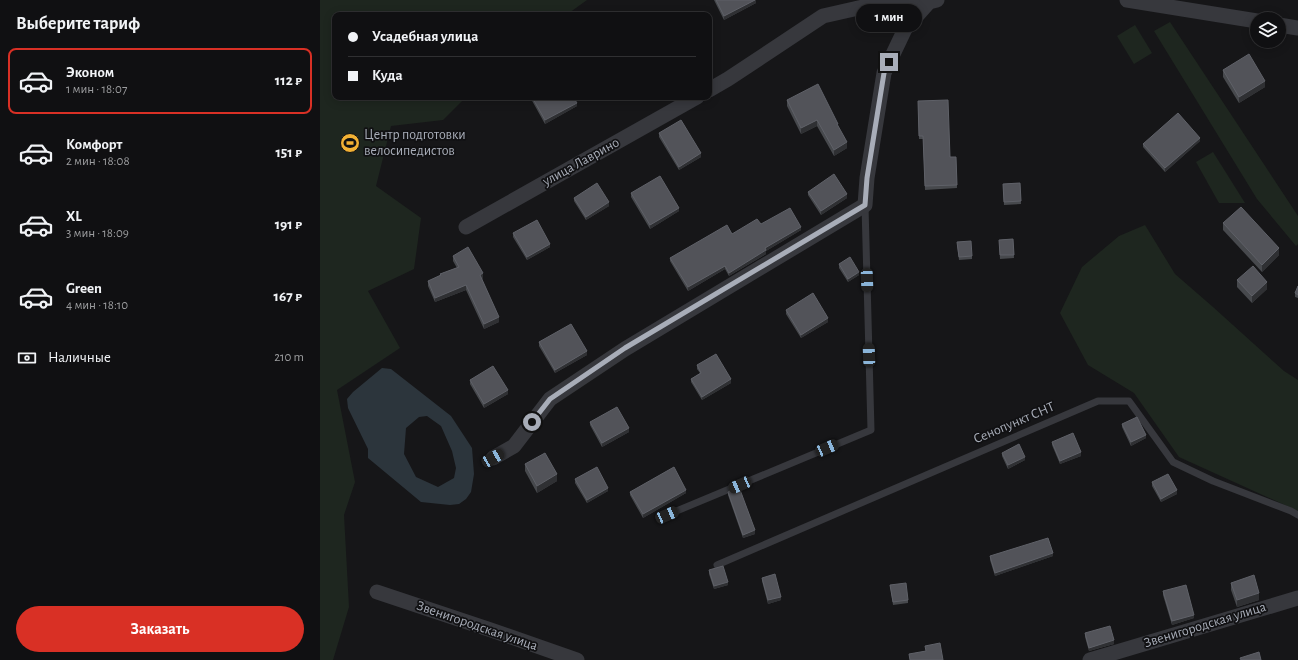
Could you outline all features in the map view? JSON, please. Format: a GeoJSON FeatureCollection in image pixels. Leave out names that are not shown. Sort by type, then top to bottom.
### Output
{"type":"FeatureCollection","features":[{"type":"Feature","properties":{"kind":"street"},"geometry":{"type":"LineString","coordinates":[[1127,0],[1250,20]]}},
{"type":"Feature","properties":{"kind":"street"},"geometry":{"type":"LineString","coordinates":[[712,88],[728,80],[823,16],[863,7],[933,1]]}},
{"type":"Feature","properties":{"kind":"street"},"geometry":{"type":"LineString","coordinates":[[493,458],[514,446],[550,399],[625,348],[865,205],[867,178],[884,73],[905,29],[933,1]]}},
{"type":"Feature","properties":{"kind":"street"},"geometry":{"type":"LineString","coordinates":[[1286,26],[1298,28]]}},
{"type":"Feature","properties":{"kind":"street","name":"улица Лаврино"},"geometry":{"type":"LineString","coordinates":[[466,227],[692,100]]}},
{"type":"Feature","properties":{"kind":"street","name":"Звенигородская улица"},"geometry":{"type":"LineString","coordinates":[[377,592],[577,660]]}},
{"type":"Feature","properties":{"kind":"street","name":"Звенигородская улица"},"geometry":{"type":"LineString","coordinates":[[1090,660],[1298,598]]}},
{"type":"Feature","properties":{"kind":"lane"},"geometry":{"type":"LineString","coordinates":[[667,515],[871,430],[865,205]]}},
{"type":"Feature","properties":{"kind":"lane","name":"Сенопункт СНТ"},"geometry":{"type":"LineString","coordinates":[[718,565],[1098,401],[1129,401],[1173,462],[1213,481],[1298,515]]}},
{"type":"Feature","properties":{"kind":"shaded area"},"geometry":{"type":"Polygon","coordinates":[[[320,0],[587,0],[570,12],[332,12],[332,100],[463,100],[443,120],[391,126],[376,186],[421,218],[414,269],[368,291],[400,348],[337,390],[355,482],[344,515],[349,607],[333,660],[320,660],[320,0]]]}},
{"type":"Feature","properties":{"kind":"shaded area"},"geometry":{"type":"Polygon","coordinates":[[[1170,22],[1298,216],[1298,244],[1296,246],[1257,199],[1154,31],[1170,22]]]}},
{"type":"Feature","properties":{"kind":"shaded area"},"geometry":{"type":"Polygon","coordinates":[[[1135,25],[1152,53],[1134,64],[1117,36],[1135,25]]]}},
{"type":"Feature","properties":{"kind":"shaded area"},"geometry":{"type":"Polygon","coordinates":[[[1213,152],[1245,203],[1219,203],[1196,162],[1213,152]]]}},
{"type":"Feature","properties":{"kind":"shaded area"},"geometry":{"type":"Polygon","coordinates":[[[1145,225],[1175,274],[1284,371],[1298,380],[1298,511],[1179,457],[1134,393],[1088,365],[1060,313],[1082,267],[1119,236],[1145,225]]]}},
{"type":"Feature","properties":{"kind":"shaded area"},"geometry":{"type":"Polygon","coordinates":[[[382,368],[391,369],[451,416],[472,448],[474,474],[471,492],[466,499],[459,504],[450,505],[421,502],[368,458],[368,449],[348,408],[347,399],[353,392],[382,368]],[[427,416],[419,417],[406,428],[404,454],[416,477],[438,487],[454,478],[456,468],[452,451],[441,426],[427,416]]]}},
{"type":"Feature","properties":{"kind":"building"},"geometry":{"type":"Polygon","coordinates":[[[716,0],[755,0],[724,16],[716,0]]]}},
{"type":"Feature","properties":{"kind":"building"},"geometry":{"type":"Polygon","coordinates":[[[1249,54],[1265,81],[1239,97],[1223,70],[1249,54]]]}},
{"type":"Feature","properties":{"kind":"building"},"geometry":{"type":"Polygon","coordinates":[[[818,84],[847,142],[834,150],[817,120],[801,128],[787,100],[818,84]]]}},
{"type":"Feature","properties":{"kind":"building"},"geometry":{"type":"Polygon","coordinates":[[[534,100],[575,100],[577,103],[545,120],[534,100]]]}},
{"type":"Feature","properties":{"kind":"building"},"geometry":{"type":"Polygon","coordinates":[[[948,100],[950,157],[956,157],[957,185],[925,186],[923,136],[919,136],[918,101],[948,100]]]}},
{"type":"Feature","properties":{"kind":"building"},"geometry":{"type":"Polygon","coordinates":[[[1178,113],[1200,138],[1165,168],[1143,144],[1178,113]]]}},
{"type":"Feature","properties":{"kind":"building"},"geometry":{"type":"Polygon","coordinates":[[[681,120],[701,153],[679,167],[659,133],[681,120]]]}},
{"type":"Feature","properties":{"kind":"building"},"geometry":{"type":"Polygon","coordinates":[[[834,174],[847,194],[821,211],[808,192],[834,174]]]}},
{"type":"Feature","properties":{"kind":"building"},"geometry":{"type":"Polygon","coordinates":[[[660,176],[679,208],[650,225],[631,193],[660,176]]]}},
{"type":"Feature","properties":{"kind":"building"},"geometry":{"type":"Polygon","coordinates":[[[597,183],[609,202],[586,217],[574,198],[597,183]]]}},
{"type":"Feature","properties":{"kind":"building"},"geometry":{"type":"Polygon","coordinates":[[[1020,183],[1021,201],[1004,202],[1003,184],[1020,183]]]}},
{"type":"Feature","properties":{"kind":"building"},"geometry":{"type":"Polygon","coordinates":[[[1241,207],[1279,248],[1262,265],[1223,223],[1241,207]]]}},
{"type":"Feature","properties":{"kind":"building"},"geometry":{"type":"Polygon","coordinates":[[[790,208],[801,227],[765,248],[766,250],[729,273],[725,266],[688,287],[670,258],[727,225],[732,234],[757,219],[761,224],[790,208]]]}},
{"type":"Feature","properties":{"kind":"building"},"geometry":{"type":"Polygon","coordinates":[[[537,220],[550,244],[527,257],[513,233],[537,220]]]}},
{"type":"Feature","properties":{"kind":"building"},"geometry":{"type":"Polygon","coordinates":[[[1013,239],[1014,255],[1000,255],[999,240],[1013,239]]]}},
{"type":"Feature","properties":{"kind":"building"},"geometry":{"type":"Polygon","coordinates":[[[971,241],[972,256],[959,257],[957,242],[971,241]]]}},
{"type":"Feature","properties":{"kind":"building"},"geometry":{"type":"Polygon","coordinates":[[[468,247],[483,273],[480,275],[499,317],[484,324],[466,285],[435,298],[428,281],[441,275],[440,274],[459,267],[453,256],[468,247]]]}},
{"type":"Feature","properties":{"kind":"building"},"geometry":{"type":"Polygon","coordinates":[[[850,257],[859,272],[848,279],[839,264],[850,257]]]}},
{"type":"Feature","properties":{"kind":"building"},"geometry":{"type":"Polygon","coordinates":[[[1253,266],[1267,282],[1252,296],[1237,280],[1253,266]]]}},
{"type":"Feature","properties":{"kind":"building"},"geometry":{"type":"Polygon","coordinates":[[[1298,286],[1298,295],[1295,293],[1298,286]]]}},
{"type":"Feature","properties":{"kind":"building"},"geometry":{"type":"Polygon","coordinates":[[[813,293],[828,318],[801,335],[786,310],[813,293]]]}},
{"type":"Feature","properties":{"kind":"building"},"geometry":{"type":"Polygon","coordinates":[[[571,324],[587,351],[555,370],[539,342],[571,324]]]}},
{"type":"Feature","properties":{"kind":"building"},"geometry":{"type":"Polygon","coordinates":[[[716,354],[731,379],[702,397],[691,379],[701,373],[697,365],[716,354]]]}},
{"type":"Feature","properties":{"kind":"building"},"geometry":{"type":"Polygon","coordinates":[[[493,366],[508,390],[484,404],[470,380],[493,366]]]}},
{"type":"Feature","properties":{"kind":"building"},"geometry":{"type":"Polygon","coordinates":[[[617,407],[629,428],[602,443],[590,422],[617,407]]]}},
{"type":"Feature","properties":{"kind":"building"},"geometry":{"type":"Polygon","coordinates":[[[1137,417],[1146,435],[1131,442],[1122,424],[1137,417]]]}},
{"type":"Feature","properties":{"kind":"building"},"geometry":{"type":"Polygon","coordinates":[[[1073,433],[1081,452],[1060,461],[1052,442],[1073,433]]]}},
{"type":"Feature","properties":{"kind":"building"},"geometry":{"type":"Polygon","coordinates":[[[1019,444],[1025,457],[1008,465],[1002,453],[1019,444]]]}},
{"type":"Feature","properties":{"kind":"building"},"geometry":{"type":"Polygon","coordinates":[[[545,453],[557,474],[537,486],[525,464],[545,453]]]}},
{"type":"Feature","properties":{"kind":"building"},"geometry":{"type":"Polygon","coordinates":[[[597,467],[608,488],[587,500],[575,479],[597,467]]]}},
{"type":"Feature","properties":{"kind":"building"},"geometry":{"type":"Polygon","coordinates":[[[674,467],[686,490],[643,514],[630,492],[674,467]]]}},
{"type":"Feature","properties":{"kind":"building"},"geometry":{"type":"Polygon","coordinates":[[[1168,474],[1177,490],[1161,499],[1152,482],[1168,474]]]}},
{"type":"Feature","properties":{"kind":"building"},"geometry":{"type":"Polygon","coordinates":[[[739,487],[755,530],[743,535],[728,492],[739,487]]]}},
{"type":"Feature","properties":{"kind":"building"},"geometry":{"type":"Polygon","coordinates":[[[1048,538],[1053,553],[995,573],[990,556],[1048,538]]]}},
{"type":"Feature","properties":{"kind":"building"},"geometry":{"type":"Polygon","coordinates":[[[723,566],[728,582],[714,586],[709,570],[723,566]]]}},
{"type":"Feature","properties":{"kind":"building"},"geometry":{"type":"Polygon","coordinates":[[[775,574],[781,597],[768,600],[762,578],[775,574]]]}},
{"type":"Feature","properties":{"kind":"building"},"geometry":{"type":"Polygon","coordinates":[[[1254,575],[1259,593],[1237,600],[1231,583],[1254,575]]]}},
{"type":"Feature","properties":{"kind":"building"},"geometry":{"type":"Polygon","coordinates":[[[906,583],[908,600],[893,602],[890,585],[906,583]]]}},
{"type":"Feature","properties":{"kind":"building"},"geometry":{"type":"Polygon","coordinates":[[[1186,585],[1194,615],[1172,621],[1163,591],[1186,585]]]}},
{"type":"Feature","properties":{"kind":"building"},"geometry":{"type":"Polygon","coordinates":[[[1110,626],[1114,640],[1089,648],[1085,633],[1110,626]]]}},
{"type":"Feature","properties":{"kind":"building"},"geometry":{"type":"Polygon","coordinates":[[[940,643],[943,660],[910,660],[909,654],[926,651],[925,646],[940,643]]]}},
{"type":"Feature","properties":{"kind":"building"},"geometry":{"type":"Polygon","coordinates":[[[1259,652],[1261,660],[1241,660],[1240,658],[1259,652]]]}},
{"type":"Feature","properties":{"kind":"place","name":"Центр подготовки велосипедистов"},"geometry":{"type":"Point","coordinates":[350,143]}},
{"type":"Feature","properties":{"kind":"route"},"geometry":{"type":"LineString","coordinates":[[532,422],[550,399],[625,348],[865,205],[867,178],[884,73],[889,62]]}}]}
